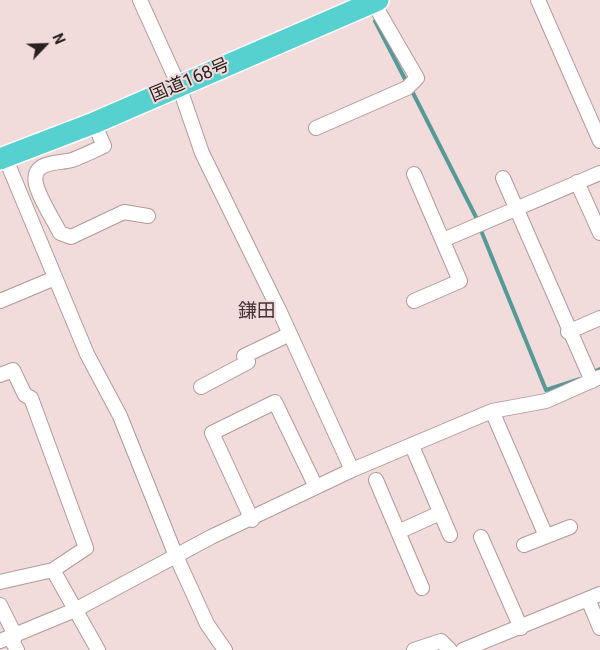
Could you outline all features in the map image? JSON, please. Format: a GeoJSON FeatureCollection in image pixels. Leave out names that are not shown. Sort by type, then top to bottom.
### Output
{"type":"FeatureCollection","features":[{"type":"Feature","properties":{"kind":"highway","name":"国道168号"},"geometry":{"type":"LineString","coordinates":[[2,158],[94,122],[376,1]]}},
{"type":"Feature","properties":{"kind":"street"},"geometry":{"type":"LineString","coordinates":[[140,0],[179,86],[202,153],[290,334],[352,470]]}},
{"type":"Feature","properties":{"kind":"street"},"geometry":{"type":"LineString","coordinates":[[538,0],[600,141]]}},
{"type":"Feature","properties":{"kind":"street"},"geometry":{"type":"LineString","coordinates":[[316,128],[410,85],[417,78],[376,1]]}},
{"type":"Feature","properties":{"kind":"street"},"geometry":{"type":"LineString","coordinates":[[94,122],[104,146],[70,160],[54,162],[41,167],[37,172],[36,180],[60,233],[70,237],[124,212],[148,216]]}},
{"type":"Feature","properties":{"kind":"street"},"geometry":{"type":"LineString","coordinates":[[2,158],[87,354],[120,416],[176,556],[207,624],[225,650]]}},
{"type":"Feature","properties":{"kind":"street"},"geometry":{"type":"LineString","coordinates":[[443,240],[600,172]]}},
{"type":"Feature","properties":{"kind":"street"},"geometry":{"type":"LineString","coordinates":[[414,174],[460,281],[414,301]]}},
{"type":"Feature","properties":{"kind":"street"},"geometry":{"type":"LineString","coordinates":[[0,641],[75,610],[211,537],[252,520],[352,470],[412,446],[492,410],[546,400],[596,379],[568,332],[503,178]]}},
{"type":"Feature","properties":{"kind":"street"},"geometry":{"type":"LineString","coordinates":[[578,182],[600,233]]}},
{"type":"Feature","properties":{"kind":"street"},"geometry":{"type":"LineString","coordinates":[[0,300],[55,278]]}},
{"type":"Feature","properties":{"kind":"street"},"geometry":{"type":"LineString","coordinates":[[568,332],[600,318]]}},
{"type":"Feature","properties":{"kind":"street"},"geometry":{"type":"LineString","coordinates":[[201,387],[248,362],[244,356],[290,334]]}},
{"type":"Feature","properties":{"kind":"street"},"geometry":{"type":"LineString","coordinates":[[0,374],[13,370],[25,394],[31,398],[86,548],[54,570],[0,582]]}},
{"type":"Feature","properties":{"kind":"street"},"geometry":{"type":"LineString","coordinates":[[252,520],[212,433],[275,402],[316,487]]}},
{"type":"Feature","properties":{"kind":"street"},"geometry":{"type":"LineString","coordinates":[[492,410],[546,536]]}},
{"type":"Feature","properties":{"kind":"street"},"geometry":{"type":"LineString","coordinates":[[412,446],[450,535]]}},
{"type":"Feature","properties":{"kind":"street"},"geometry":{"type":"LineString","coordinates":[[376,480],[422,588]]}},
{"type":"Feature","properties":{"kind":"street"},"geometry":{"type":"LineString","coordinates":[[398,532],[440,513]]}},
{"type":"Feature","properties":{"kind":"street"},"geometry":{"type":"LineString","coordinates":[[524,545],[570,527]]}},
{"type":"Feature","properties":{"kind":"street"},"geometry":{"type":"LineString","coordinates":[[481,537],[521,628]]}},
{"type":"Feature","properties":{"kind":"street"},"geometry":{"type":"LineString","coordinates":[[54,570],[98,650]]}},
{"type":"Feature","properties":{"kind":"street"},"geometry":{"type":"LineString","coordinates":[[463,650],[521,628],[594,596],[600,628]]}},
{"type":"Feature","properties":{"kind":"street"},"geometry":{"type":"LineString","coordinates":[[0,604],[15,635],[13,643],[17,650]]}},
{"type":"Feature","properties":{"kind":"street"},"geometry":{"type":"LineString","coordinates":[[414,650],[441,641],[450,650]]}},
{"type":"Feature","properties":{"kind":"waterway"},"geometry":{"type":"LineString","coordinates":[[375,21],[407,83]]}},
{"type":"Feature","properties":{"kind":"waterway"},"geometry":{"type":"LineString","coordinates":[[411,89],[478,221]]}},
{"type":"Feature","properties":{"kind":"waterway"},"geometry":{"type":"LineString","coordinates":[[480,228],[546,390],[580,379]]}},
{"type":"Feature","properties":{"kind":"waterway"},"geometry":{"type":"LineString","coordinates":[[591,373],[600,369]]}},
{"type":"Feature","properties":{"kind":"district","name":"鎌田"},"geometry":{"type":"Point","coordinates":[257,312]}}]}
